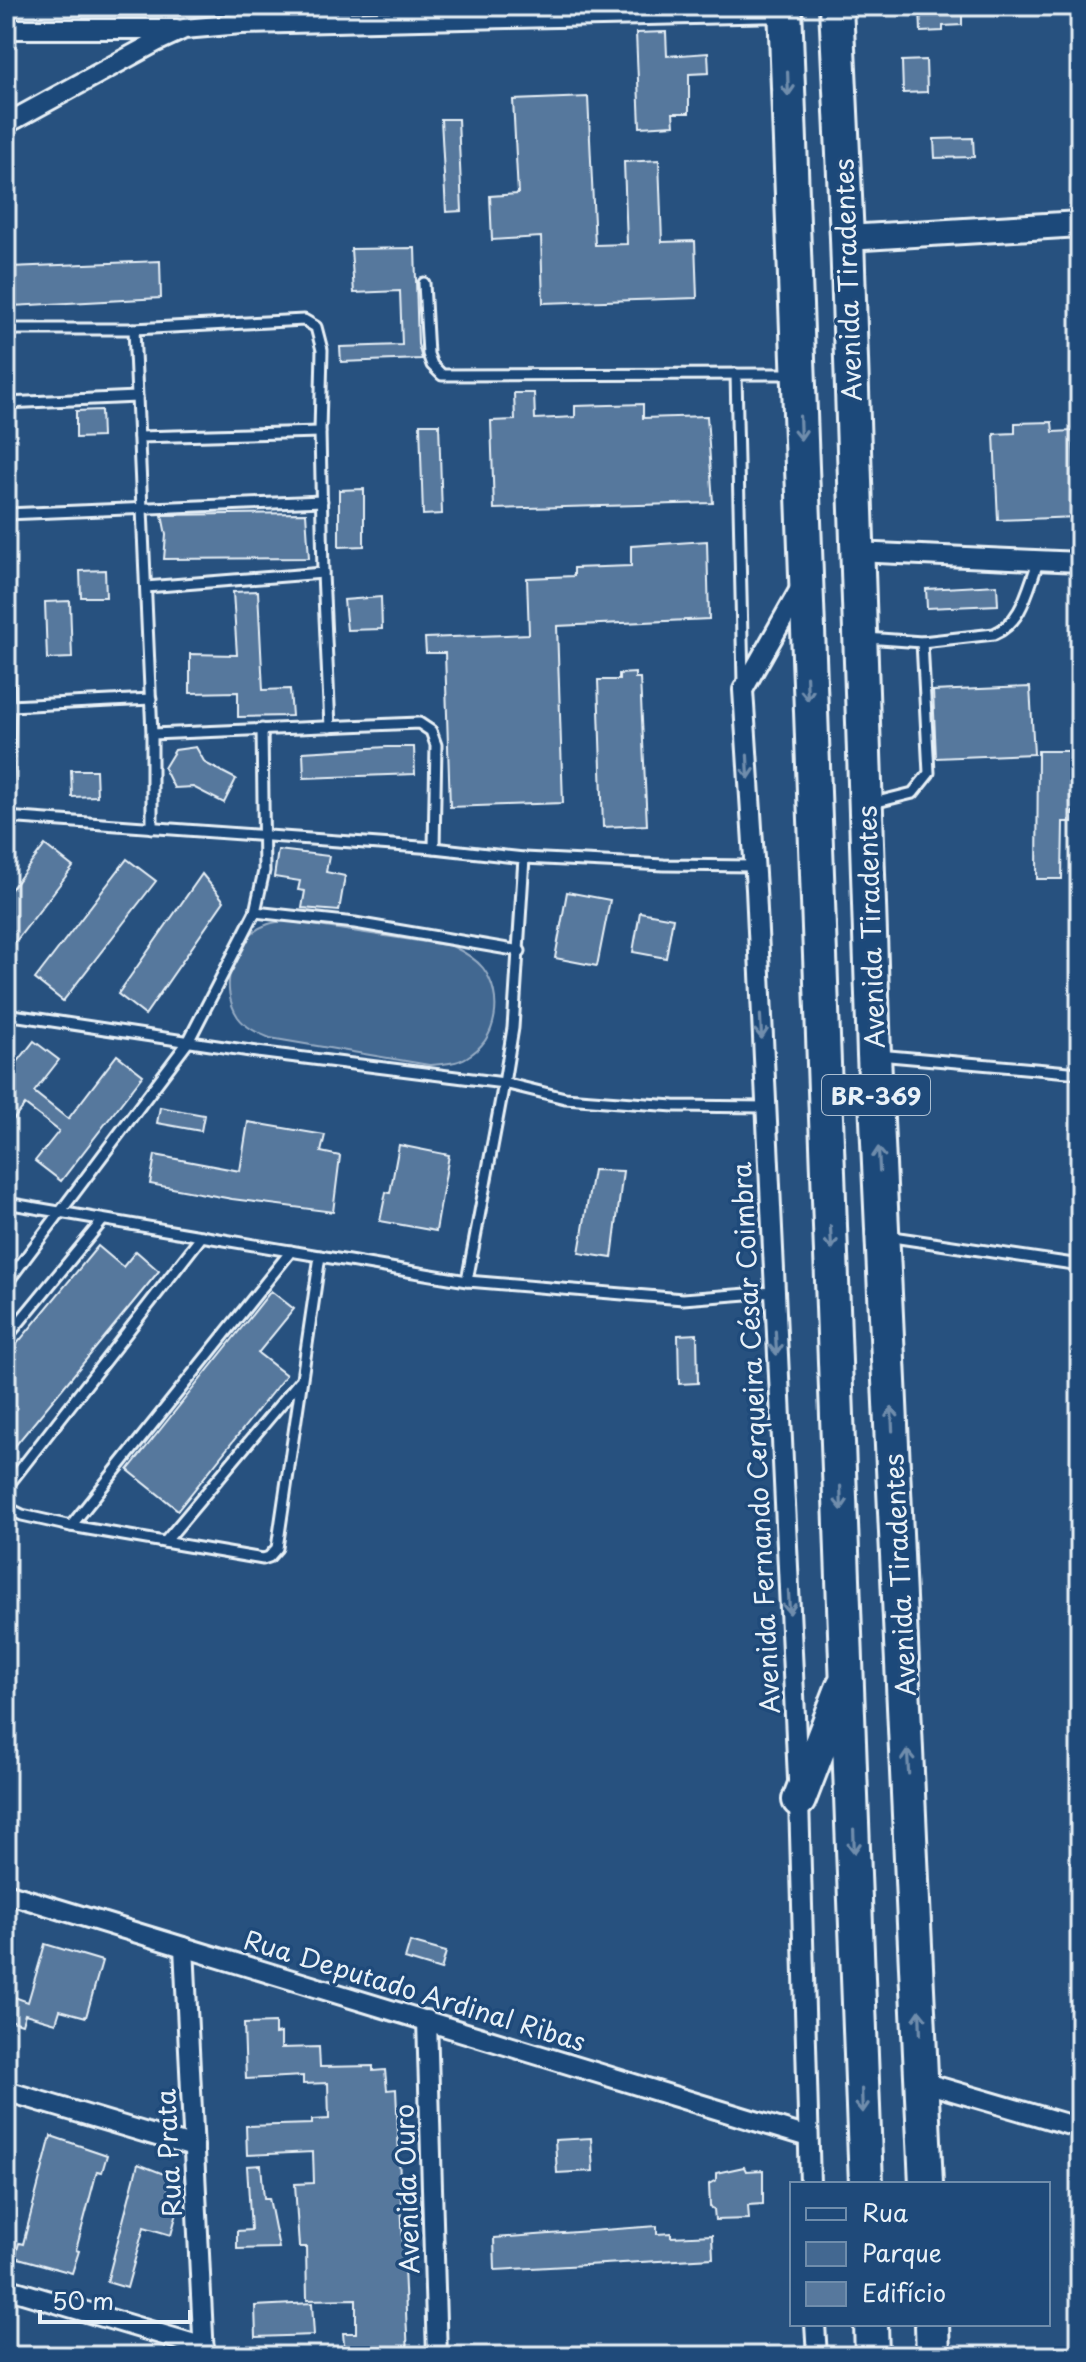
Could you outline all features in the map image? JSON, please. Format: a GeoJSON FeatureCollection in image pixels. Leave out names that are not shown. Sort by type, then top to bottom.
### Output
{"type":"FeatureCollection","features":[{"type":"Feature","properties":{"kind":"highway","name":"Avenida Tiradentes"},"geometry":{"type":"LineString","coordinates":[[836,6],[847,238],[874,1055],[926,2182]]}},
{"type":"Feature","properties":{"kind":"highway","name":"Avenida Tiradentes"},"geometry":{"type":"LineString","coordinates":[[785,9],[866,2182]]}},
{"type":"Feature","properties":{"kind":"highway"},"geometry":{"type":"LineString","coordinates":[[799,1800],[848,1672]]}},
{"type":"Feature","properties":{"kind":"highway"},"geometry":{"type":"LineString","coordinates":[[871,2326],[872,2356]]}},
{"type":"Feature","properties":{"kind":"highway"},"geometry":{"type":"LineString","coordinates":[[932,2326],[933,2356]]}},
{"type":"Feature","properties":{"kind":"street"},"geometry":{"type":"LineString","coordinates":[[6,29],[184,29],[241,24],[785,9]]}},
{"type":"Feature","properties":{"kind":"street"},"geometry":{"type":"LineString","coordinates":[[6,124],[184,29]]}},
{"type":"Feature","properties":{"kind":"street"},"geometry":{"type":"LineString","coordinates":[[847,238],[1080,224]]}},
{"type":"Feature","properties":{"kind":"street"},"geometry":{"type":"LineString","coordinates":[[855,552],[1080,562]]}},
{"type":"Feature","properties":{"kind":"street"},"geometry":{"type":"LineString","coordinates":[[743,690],[804,581]]}},
{"type":"Feature","properties":{"kind":"street","name":"Avenida Fernando Cerqueira César Coimbra"},"geometry":{"type":"LineString","coordinates":[[743,690],[799,1800],[810,2182]]}},
{"type":"Feature","properties":{"kind":"street","name":"Rua Deputado Ardinal Ribas"},"geometry":{"type":"LineString","coordinates":[[6,1893],[808,2137]]}},
{"type":"Feature","properties":{"kind":"street","name":"Rua Prata"},"geometry":{"type":"LineString","coordinates":[[184,1947],[204,2352]]}},
{"type":"Feature","properties":{"kind":"street","name":"Avenida Ouro"},"geometry":{"type":"LineString","coordinates":[[427,2020],[437,2356]]}},
{"type":"Feature","properties":{"kind":"street"},"geometry":{"type":"LineString","coordinates":[[922,2082],[1080,2128]]}},
{"type":"Feature","properties":{"kind":"street"},"geometry":{"type":"LineString","coordinates":[[6,2091],[194,2147]]}},
{"type":"Feature","properties":{"kind":"street"},"geometry":{"type":"LineString","coordinates":[[6,2288],[204,2352]]}},
{"type":"Feature","properties":{"kind":"street"},"geometry":{"type":"LineString","coordinates":[[815,2326],[817,2356]]}},
{"type":"Feature","properties":{"kind":"lane"},"geometry":{"type":"LineString","coordinates":[[424,283],[428,354],[432,365],[442,375],[798,374]]}},
{"type":"Feature","properties":{"kind":"lane"},"geometry":{"type":"LineString","coordinates":[[6,334],[16,329],[134,329],[304,320],[316,327],[322,350],[320,432],[330,727]]}},
{"type":"Feature","properties":{"kind":"lane"},"geometry":{"type":"LineString","coordinates":[[134,329],[151,699],[152,828]]}},
{"type":"Feature","properties":{"kind":"lane"},"geometry":{"type":"LineString","coordinates":[[736,374],[743,690]]}},
{"type":"Feature","properties":{"kind":"lane"},"geometry":{"type":"LineString","coordinates":[[6,403],[137,397]]}},
{"type":"Feature","properties":{"kind":"lane"},"geometry":{"type":"LineString","coordinates":[[139,437],[320,432]]}},
{"type":"Feature","properties":{"kind":"lane"},"geometry":{"type":"LineString","coordinates":[[6,514],[322,501]]}},
{"type":"Feature","properties":{"kind":"lane"},"geometry":{"type":"LineString","coordinates":[[859,637],[922,642],[994,634],[1004,630],[1016,620],[1039,560]]}},
{"type":"Feature","properties":{"kind":"lane"},"geometry":{"type":"LineString","coordinates":[[146,587],[323,573]]}},
{"type":"Feature","properties":{"kind":"lane"},"geometry":{"type":"LineString","coordinates":[[6,630],[10,706],[6,805]]}},
{"type":"Feature","properties":{"kind":"lane"},"geometry":{"type":"LineString","coordinates":[[866,804],[913,793],[929,773],[922,642]]}},
{"type":"Feature","properties":{"kind":"lane"},"geometry":{"type":"LineString","coordinates":[[10,706],[151,699]]}},
{"type":"Feature","properties":{"kind":"lane"},"geometry":{"type":"LineString","coordinates":[[152,734],[419,723],[431,731],[436,745],[434,848]]}},
{"type":"Feature","properties":{"kind":"lane"},"geometry":{"type":"LineString","coordinates":[[6,1284],[188,1042],[255,912],[264,871],[262,729]]}},
{"type":"Feature","properties":{"kind":"lane"},"geometry":{"type":"LineString","coordinates":[[6,817],[434,848],[524,858],[754,866]]}},
{"type":"Feature","properties":{"kind":"lane"},"geometry":{"type":"LineString","coordinates":[[467,1281],[513,1028],[524,858]]}},
{"type":"Feature","properties":{"kind":"lane"},"geometry":{"type":"LineString","coordinates":[[255,912],[355,923],[520,951]]}},
{"type":"Feature","properties":{"kind":"lane"},"geometry":{"type":"LineString","coordinates":[[6,1014],[188,1042],[504,1083],[565,1098],[674,1106],[765,1107]]}},
{"type":"Feature","properties":{"kind":"lane"},"geometry":{"type":"LineString","coordinates":[[874,1055],[1080,1073]]}},
{"type":"Feature","properties":{"kind":"lane"},"geometry":{"type":"LineString","coordinates":[[6,1203],[467,1281],[683,1299],[774,1292]]}},
{"type":"Feature","properties":{"kind":"lane"},"geometry":{"type":"LineString","coordinates":[[6,1338],[103,1220]]}},
{"type":"Feature","properties":{"kind":"lane"},"geometry":{"type":"LineString","coordinates":[[6,1488],[202,1236]]}},
{"type":"Feature","properties":{"kind":"lane"},"geometry":{"type":"LineString","coordinates":[[883,1236],[1080,1265]]}},
{"type":"Feature","properties":{"kind":"lane"},"geometry":{"type":"LineString","coordinates":[[71,1526],[291,1251]]}},
{"type":"Feature","properties":{"kind":"lane"},"geometry":{"type":"LineString","coordinates":[[6,1507],[22,1515],[71,1526],[263,1559],[269,1557],[277,1548],[320,1256]]}},
{"type":"Feature","properties":{"kind":"lane"},"geometry":{"type":"LineString","coordinates":[[165,1542],[302,1378]]}},
{"type":"Feature","properties":{"kind":"green space"},"geometry":{"type":"Polygon","coordinates":[[[285,921],[452,946],[465,953],[483,968],[494,991],[494,1016],[486,1039],[463,1059],[429,1065],[270,1038],[252,1030],[238,1017],[232,1005],[229,978],[232,965],[244,941],[254,931],[285,921]]]}},
{"type":"Feature","properties":{"kind":"building"},"geometry":{"type":"Polygon","coordinates":[[[920,6],[962,6],[962,25],[943,26],[943,31],[921,32],[920,6]]]}},
{"type":"Feature","properties":{"kind":"building"},"geometry":{"type":"Polygon","coordinates":[[[666,32],[667,56],[708,53],[709,73],[689,74],[689,113],[673,113],[674,125],[640,127],[636,33],[666,32]]]}},
{"type":"Feature","properties":{"kind":"building"},"geometry":{"type":"Polygon","coordinates":[[[926,60],[927,92],[903,93],[902,61],[926,60]]]}},
{"type":"Feature","properties":{"kind":"building"},"geometry":{"type":"Polygon","coordinates":[[[588,97],[595,245],[627,244],[624,162],[659,160],[662,242],[695,241],[697,298],[543,303],[541,237],[492,240],[490,196],[518,194],[513,100],[588,97]]]}},
{"type":"Feature","properties":{"kind":"building"},"geometry":{"type":"Polygon","coordinates":[[[441,119],[458,119],[462,211],[446,212],[441,119]]]}},
{"type":"Feature","properties":{"kind":"building"},"geometry":{"type":"Polygon","coordinates":[[[973,138],[974,157],[935,158],[934,139],[973,138]]]}},
{"type":"Feature","properties":{"kind":"building"},"geometry":{"type":"Polygon","coordinates":[[[415,248],[418,344],[422,359],[341,362],[340,347],[402,345],[400,291],[354,293],[351,249],[415,248]]]}},
{"type":"Feature","properties":{"kind":"building"},"geometry":{"type":"Polygon","coordinates":[[[160,261],[161,298],[12,306],[10,267],[160,261]]]}},
{"type":"Feature","properties":{"kind":"building"},"geometry":{"type":"Polygon","coordinates":[[[514,393],[534,393],[535,419],[575,417],[575,406],[643,404],[643,418],[707,416],[713,503],[494,509],[491,421],[515,420],[514,393]]]}},
{"type":"Feature","properties":{"kind":"building"},"geometry":{"type":"Polygon","coordinates":[[[101,410],[102,437],[76,438],[76,411],[101,410]]]}},
{"type":"Feature","properties":{"kind":"building"},"geometry":{"type":"Polygon","coordinates":[[[1052,422],[1053,432],[1073,431],[1077,517],[998,520],[994,434],[1015,433],[1015,423],[1052,422]]]}},
{"type":"Feature","properties":{"kind":"building"},"geometry":{"type":"Polygon","coordinates":[[[420,424],[439,424],[442,514],[423,515],[420,424]]]}},
{"type":"Feature","properties":{"kind":"building"},"geometry":{"type":"Polygon","coordinates":[[[364,489],[364,546],[339,547],[339,490],[364,489]]]}},
{"type":"Feature","properties":{"kind":"building"},"geometry":{"type":"Polygon","coordinates":[[[306,513],[309,558],[164,559],[166,535],[162,515],[306,513]]]}},
{"type":"Feature","properties":{"kind":"building"},"geometry":{"type":"Polygon","coordinates":[[[707,541],[709,619],[557,626],[563,803],[450,807],[445,653],[426,653],[425,638],[529,634],[527,578],[574,576],[574,568],[631,566],[631,546],[707,541]]]}},
{"type":"Feature","properties":{"kind":"building"},"geometry":{"type":"Polygon","coordinates":[[[105,570],[106,597],[81,597],[80,571],[105,570]]]}},
{"type":"Feature","properties":{"kind":"building"},"geometry":{"type":"Polygon","coordinates":[[[997,585],[998,605],[927,608],[926,589],[997,585]]]}},
{"type":"Feature","properties":{"kind":"building"},"geometry":{"type":"Polygon","coordinates":[[[258,591],[263,690],[290,689],[292,716],[238,717],[238,692],[190,693],[190,654],[237,655],[233,592],[258,591]]]}},
{"type":"Feature","properties":{"kind":"building"},"geometry":{"type":"Polygon","coordinates":[[[381,597],[382,629],[347,630],[344,600],[381,597]]]}},
{"type":"Feature","properties":{"kind":"building"},"geometry":{"type":"Polygon","coordinates":[[[70,601],[72,658],[47,659],[45,602],[70,601]]]}},
{"type":"Feature","properties":{"kind":"building"},"geometry":{"type":"Polygon","coordinates":[[[635,673],[635,678],[640,678],[647,825],[603,827],[598,680],[619,680],[619,674],[635,673]]]}},
{"type":"Feature","properties":{"kind":"building"},"geometry":{"type":"Polygon","coordinates":[[[1030,687],[1034,754],[936,758],[933,691],[1030,687]]]}},
{"type":"Feature","properties":{"kind":"building"},"geometry":{"type":"Polygon","coordinates":[[[196,747],[205,763],[236,779],[224,803],[193,787],[174,788],[164,768],[175,750],[196,747]]]}},
{"type":"Feature","properties":{"kind":"building"},"geometry":{"type":"Polygon","coordinates":[[[414,747],[415,774],[304,778],[303,752],[414,747]]]}},
{"type":"Feature","properties":{"kind":"building"},"geometry":{"type":"Polygon","coordinates":[[[1038,751],[1080,751],[1080,812],[1072,812],[1072,822],[1063,822],[1062,879],[1037,879],[1038,751]]]}},
{"type":"Feature","properties":{"kind":"building"},"geometry":{"type":"Polygon","coordinates":[[[71,770],[96,770],[97,796],[72,797],[71,770]]]}},
{"type":"Feature","properties":{"kind":"building"},"geometry":{"type":"Polygon","coordinates":[[[45,845],[73,867],[6,954],[6,896],[45,845]]]}},
{"type":"Feature","properties":{"kind":"building"},"geometry":{"type":"Polygon","coordinates":[[[278,850],[329,856],[326,872],[345,876],[339,911],[302,908],[305,891],[298,890],[300,881],[274,877],[278,850]]]}},
{"type":"Feature","properties":{"kind":"building"},"geometry":{"type":"Polygon","coordinates":[[[127,859],[156,881],[63,1001],[35,979],[127,859]]]}},
{"type":"Feature","properties":{"kind":"building"},"geometry":{"type":"Polygon","coordinates":[[[202,874],[224,901],[145,1015],[118,994],[202,874]]]}},
{"type":"Feature","properties":{"kind":"building"},"geometry":{"type":"Polygon","coordinates":[[[567,892],[610,900],[597,966],[555,958],[567,892]]]}},
{"type":"Feature","properties":{"kind":"building"},"geometry":{"type":"Polygon","coordinates":[[[640,912],[673,918],[666,958],[633,952],[640,912]]]}},
{"type":"Feature","properties":{"kind":"building"},"geometry":{"type":"Polygon","coordinates":[[[34,1041],[59,1060],[34,1092],[68,1119],[117,1055],[143,1075],[61,1181],[35,1161],[59,1131],[25,1105],[6,1129],[6,1077],[34,1041]]]}},
{"type":"Feature","properties":{"kind":"building"},"geometry":{"type":"Polygon","coordinates":[[[160,1107],[204,1115],[201,1131],[157,1123],[160,1107]]]}},
{"type":"Feature","properties":{"kind":"building"},"geometry":{"type":"Polygon","coordinates":[[[248,1122],[325,1135],[321,1152],[340,1156],[333,1212],[232,1199],[150,1184],[155,1155],[240,1171],[248,1122]]]}},
{"type":"Feature","properties":{"kind":"building"},"geometry":{"type":"Polygon","coordinates":[[[399,1145],[449,1155],[436,1231],[380,1221],[386,1192],[390,1193],[399,1145]]]}},
{"type":"Feature","properties":{"kind":"building"},"geometry":{"type":"Polygon","coordinates":[[[593,1170],[623,1171],[612,1258],[579,1253],[593,1170]]]}},
{"type":"Feature","properties":{"kind":"building"},"geometry":{"type":"Polygon","coordinates":[[[98,1246],[123,1267],[136,1251],[159,1271],[6,1457],[6,1357],[98,1246]]]}},
{"type":"Feature","properties":{"kind":"building"},"geometry":{"type":"Polygon","coordinates":[[[271,1291],[294,1309],[258,1353],[286,1375],[178,1510],[128,1470],[271,1291]]]}},
{"type":"Feature","properties":{"kind":"building"},"geometry":{"type":"Polygon","coordinates":[[[697,1334],[698,1383],[679,1384],[678,1335],[697,1334]]]}},
{"type":"Feature","properties":{"kind":"building"},"geometry":{"type":"Polygon","coordinates":[[[410,1942],[446,1952],[441,1970],[405,1959],[410,1942]]]}},
{"type":"Feature","properties":{"kind":"building"},"geometry":{"type":"Polygon","coordinates":[[[45,1944],[102,1961],[86,2017],[60,2010],[56,2023],[25,2014],[22,2024],[6,2019],[6,1994],[28,2002],[45,1944]]]}},
{"type":"Feature","properties":{"kind":"building"},"geometry":{"type":"Polygon","coordinates":[[[275,2023],[275,2034],[281,2033],[281,2048],[319,2047],[320,2067],[373,2066],[373,2071],[385,2070],[387,2090],[396,2089],[408,2356],[345,2356],[343,2333],[356,2333],[356,2299],[307,2300],[306,2247],[299,2247],[295,2184],[314,2183],[313,2152],[247,2155],[246,2126],[312,2124],[312,2120],[329,2119],[328,2083],[303,2084],[303,2076],[246,2079],[244,2024],[275,2023]]]}},
{"type":"Feature","properties":{"kind":"building"},"geometry":{"type":"Polygon","coordinates":[[[51,2136],[107,2155],[102,2172],[97,2171],[72,2273],[15,2257],[19,2243],[23,2244],[51,2136]]]}},
{"type":"Feature","properties":{"kind":"building"},"geometry":{"type":"Polygon","coordinates":[[[591,2138],[593,2171],[557,2173],[555,2140],[591,2138]]]}},
{"type":"Feature","properties":{"kind":"building"},"geometry":{"type":"Polygon","coordinates":[[[138,2164],[172,2177],[168,2190],[177,2192],[173,2204],[179,2205],[171,2235],[144,2227],[127,2288],[107,2282],[138,2164]]]}},
{"type":"Feature","properties":{"kind":"building"},"geometry":{"type":"Polygon","coordinates":[[[261,2165],[264,2198],[269,2198],[279,2248],[237,2249],[237,2231],[251,2230],[247,2166],[261,2165]]]}},
{"type":"Feature","properties":{"kind":"building"},"geometry":{"type":"Polygon","coordinates":[[[744,2167],[746,2171],[763,2170],[763,2204],[748,2205],[749,2219],[715,2220],[714,2209],[710,2207],[709,2184],[716,2180],[716,2173],[744,2167]]]}},
{"type":"Feature","properties":{"kind":"building"},"geometry":{"type":"Polygon","coordinates":[[[657,2226],[657,2234],[671,2233],[671,2237],[712,2235],[713,2258],[495,2270],[494,2238],[657,2226]]]}},
{"type":"Feature","properties":{"kind":"building"},"geometry":{"type":"Polygon","coordinates":[[[312,2303],[314,2335],[256,2337],[255,2306],[312,2303]]]}}]}
